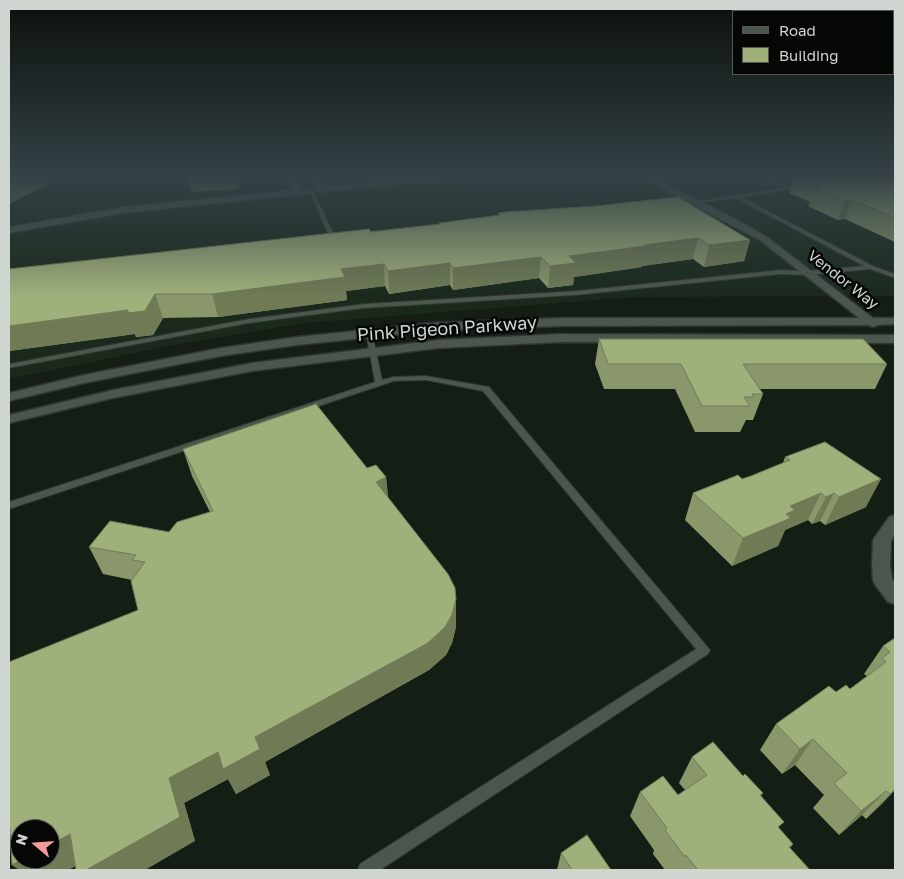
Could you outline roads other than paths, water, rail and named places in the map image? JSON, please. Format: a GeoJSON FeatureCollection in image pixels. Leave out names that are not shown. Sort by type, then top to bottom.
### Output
{"type":"FeatureCollection","features":[{"type":"Feature","properties":{"kind":"street"},"geometry":{"type":"LineString","coordinates":[[9,230],[95,215]]}},
{"type":"Feature","properties":{"kind":"street","name":"Vendor Way"},"geometry":{"type":"LineString","coordinates":[[723,215],[764,239],[894,340]]}},
{"type":"Feature","properties":{"kind":"street","name":"Pink Pigeon Parkway"},"geometry":{"type":"LineString","coordinates":[[9,396],[221,352],[368,332],[432,326],[525,322],[895,321]]}},
{"type":"Feature","properties":{"kind":"street","name":"Pink Pigeon Parkway"},"geometry":{"type":"LineString","coordinates":[[9,418],[113,394],[199,377],[298,360],[439,344],[528,339],[894,340]]}},
{"type":"Feature","properties":{"kind":"street"},"geometry":{"type":"LineString","coordinates":[[895,521],[882,540],[880,565],[883,581],[895,596]]}},
{"type":"Feature","properties":{"kind":"lane"},"geometry":{"type":"LineString","coordinates":[[322,215],[335,243]]}},
{"type":"Feature","properties":{"kind":"lane"},"geometry":{"type":"LineString","coordinates":[[772,215],[871,268],[895,276]]}},
{"type":"Feature","properties":{"kind":"lane"},"geometry":{"type":"LineString","coordinates":[[325,244],[342,242]]}},
{"type":"Feature","properties":{"kind":"lane"},"geometry":{"type":"LineString","coordinates":[[9,366],[250,322],[364,306],[576,293],[781,272],[808,273],[871,268]]}},
{"type":"Feature","properties":{"kind":"lane"},"geometry":{"type":"LineString","coordinates":[[368,332],[379,384]]}},
{"type":"Feature","properties":{"kind":"lane"},"geometry":{"type":"LineString","coordinates":[[9,506],[393,379],[426,378],[486,388],[704,650],[366,870]]}}]}
